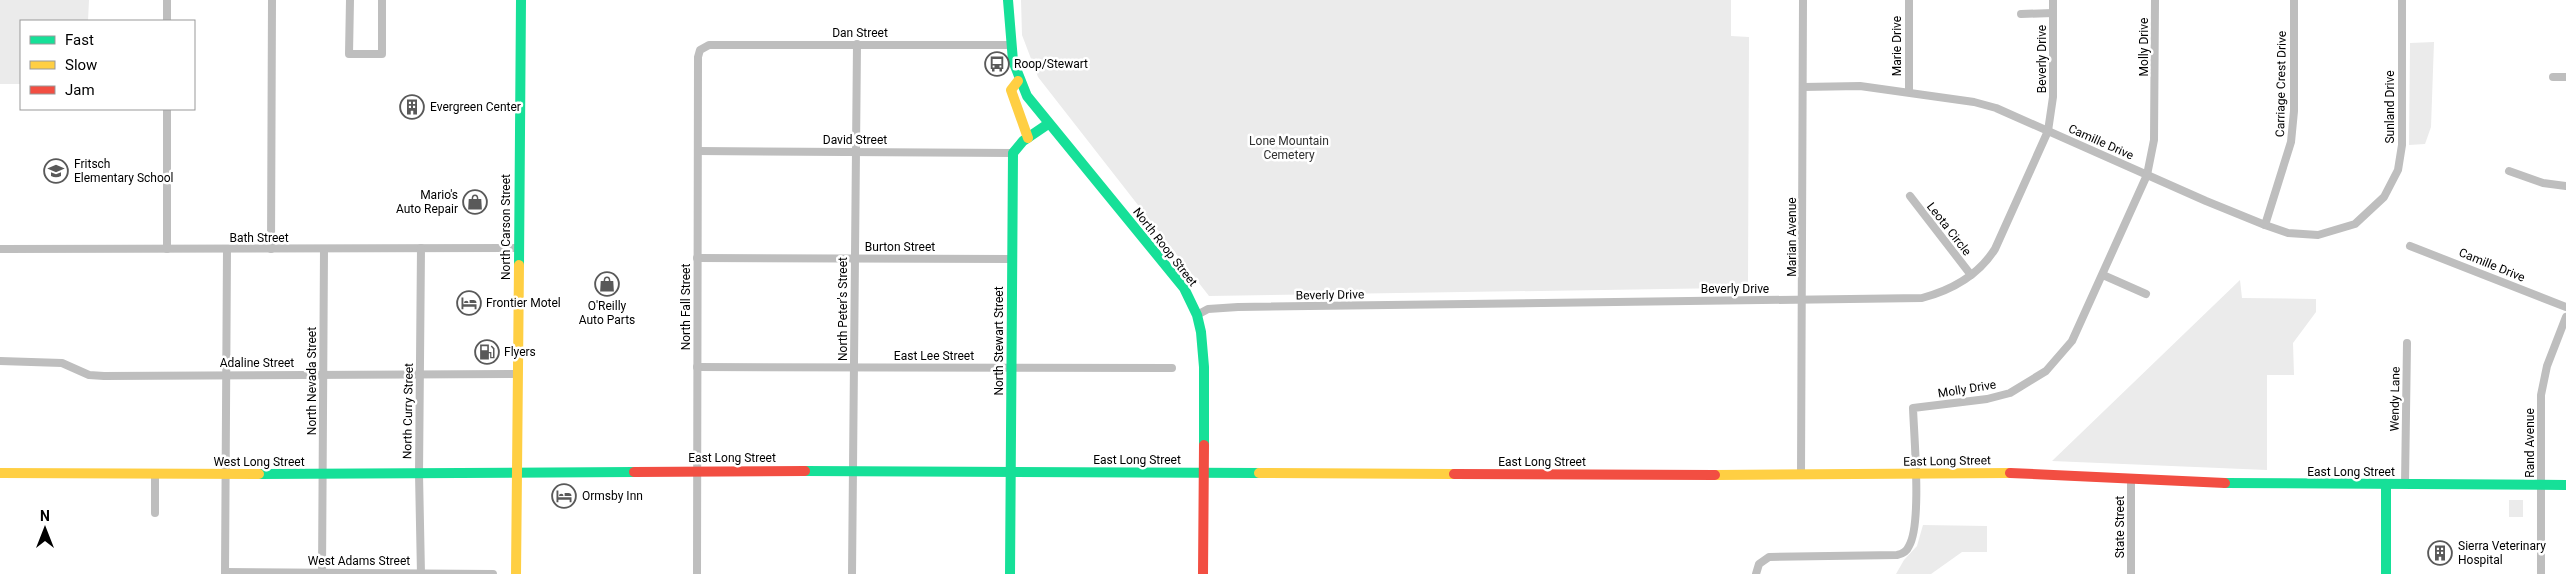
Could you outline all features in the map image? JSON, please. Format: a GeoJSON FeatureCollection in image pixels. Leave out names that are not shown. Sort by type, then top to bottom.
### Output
{"type":"FeatureCollection","features":[{"type":"Feature","properties":{"kind":"street"},"geometry":{"type":"LineString","coordinates":[[167,0],[167,20]]}},
{"type":"Feature","properties":{"kind":"street"},"geometry":{"type":"LineString","coordinates":[[271,249],[272,0]]}},
{"type":"Feature","properties":{"kind":"street"},"geometry":{"type":"LineString","coordinates":[[350,0],[349,54],[382,54],[382,0]]}},
{"type":"Feature","properties":{"kind":"street","name":"North Carson Street"},"geometry":{"type":"LineString","coordinates":[[516,574],[521,0]]}},
{"type":"Feature","properties":{"kind":"street","name":"North Roop Street"},"geometry":{"type":"LineString","coordinates":[[1008,0],[1010,45],[1013,69],[1018,81],[1048,124],[1184,288],[1197,315],[1201,332],[1204,367],[1203,574]]}},
{"type":"Feature","properties":{"kind":"street","name":"Marian Avenue"},"geometry":{"type":"LineString","coordinates":[[1801,474],[1803,0]]}},
{"type":"Feature","properties":{"kind":"street","name":"Marie Drive"},"geometry":{"type":"LineString","coordinates":[[1909,0],[1909,92]]}},
{"type":"Feature","properties":{"kind":"street","name":"Beverly Drive"},"geometry":{"type":"LineString","coordinates":[[1197,315],[1208,309],[1238,308],[1922,298],[1955,287],[1987,262],[1995,249],[2048,131],[2054,97],[2054,0]]}},
{"type":"Feature","properties":{"kind":"street","name":"Molly Drive"},"geometry":{"type":"LineString","coordinates":[[1756,574],[1758,564],[1769,557],[1902,554],[1910,546],[1916,512],[1914,408],[1995,397],[2027,385],[2046,371],[2072,341],[2147,176],[2154,140],[2155,0]]}},
{"type":"Feature","properties":{"kind":"street","name":"Carriage Crest Drive"},"geometry":{"type":"LineString","coordinates":[[2265,225],[2292,135],[2294,0]]}},
{"type":"Feature","properties":{"kind":"street","name":"Sunland Drive"},"geometry":{"type":"LineString","coordinates":[[2375,206],[2384,197],[2398,170],[2402,145],[2402,0]]}},
{"type":"Feature","properties":{"kind":"street"},"geometry":{"type":"LineString","coordinates":[[2021,14],[2054,13]]}},
{"type":"Feature","properties":{"kind":"street","name":"North Peter's Street"},"geometry":{"type":"LineString","coordinates":[[852,574],[857,44]]}},
{"type":"Feature","properties":{"kind":"street","name":"Dan Street"},"geometry":{"type":"LineString","coordinates":[[709,45],[1010,45]]}},
{"type":"Feature","properties":{"kind":"street","name":"North Fall Street"},"geometry":{"type":"LineString","coordinates":[[697,574],[698,57],[700,50],[709,45]]}},
{"type":"Feature","properties":{"kind":"street"},"geometry":{"type":"LineString","coordinates":[[2553,77],[2566,77]]}},
{"type":"Feature","properties":{"kind":"street"},"geometry":{"type":"LineString","coordinates":[[1018,81],[1011,90],[1012,98],[1028,138]]}},
{"type":"Feature","properties":{"kind":"street","name":"Camille Drive"},"geometry":{"type":"LineString","coordinates":[[1803,87],[1860,86],[1909,92],[1996,108],[2147,176],[2288,234],[2318,235],[2354,224],[2375,206]]}},
{"type":"Feature","properties":{"kind":"street"},"geometry":{"type":"LineString","coordinates":[[167,110],[167,249]]}},
{"type":"Feature","properties":{"kind":"street"},"geometry":{"type":"LineString","coordinates":[[1013,153],[1028,138],[1048,124]]}},
{"type":"Feature","properties":{"kind":"street","name":"David Street"},"geometry":{"type":"LineString","coordinates":[[698,151],[1013,153]]}},
{"type":"Feature","properties":{"kind":"street","name":"North Stewart Street"},"geometry":{"type":"LineString","coordinates":[[1010,574],[1013,153]]}},
{"type":"Feature","properties":{"kind":"street"},"geometry":{"type":"LineString","coordinates":[[2509,171],[2543,183],[2566,186]]}},
{"type":"Feature","properties":{"kind":"street","name":"Leota Circle"},"geometry":{"type":"LineString","coordinates":[[1910,196],[1971,275]]}},
{"type":"Feature","properties":{"kind":"street","name":"Camille Drive"},"geometry":{"type":"LineString","coordinates":[[2410,246],[2566,307]]}},
{"type":"Feature","properties":{"kind":"street","name":"North Curry Street"},"geometry":{"type":"LineString","coordinates":[[421,248],[419,474],[421,573]]}},
{"type":"Feature","properties":{"kind":"street","name":"Bath Street"},"geometry":{"type":"LineString","coordinates":[[0,249],[519,248]]}},
{"type":"Feature","properties":{"kind":"street"},"geometry":{"type":"LineString","coordinates":[[225,573],[227,249]]}},
{"type":"Feature","properties":{"kind":"street","name":"North Nevada Street"},"geometry":{"type":"LineString","coordinates":[[322,573],[324,249]]}},
{"type":"Feature","properties":{"kind":"street","name":"Burton Street"},"geometry":{"type":"LineString","coordinates":[[697,258],[1012,259]]}},
{"type":"Feature","properties":{"kind":"street"},"geometry":{"type":"LineString","coordinates":[[2103,275],[2146,294]]}},
{"type":"Feature","properties":{"kind":"street","name":"Rand Avenue"},"geometry":{"type":"LineString","coordinates":[[2541,574],[2542,395],[2547,366],[2566,317]]}},
{"type":"Feature","properties":{"kind":"street","name":"Wendy Lane"},"geometry":{"type":"LineString","coordinates":[[2405,484],[2407,343]]}},
{"type":"Feature","properties":{"kind":"street","name":"Adaline Street"},"geometry":{"type":"LineString","coordinates":[[0,361],[62,363],[89,375],[104,376],[518,374]]}},
{"type":"Feature","properties":{"kind":"street","name":"East Lee Street"},"geometry":{"type":"LineString","coordinates":[[697,367],[1172,368]]}},
{"type":"Feature","properties":{"kind":"street","name":"East Long Street"},"geometry":{"type":"LineString","coordinates":[[517,473],[852,471],[1915,474],[1983,472],[2258,485],[2566,485]]}},
{"type":"Feature","properties":{"kind":"street","name":"West Long Street"},"geometry":{"type":"LineString","coordinates":[[0,473],[517,473]]}},
{"type":"Feature","properties":{"kind":"street"},"geometry":{"type":"LineString","coordinates":[[155,474],[155,513]]}},
{"type":"Feature","properties":{"kind":"street","name":"State Street"},"geometry":{"type":"LineString","coordinates":[[2131,480],[2131,574]]}},
{"type":"Feature","properties":{"kind":"street"},"geometry":{"type":"LineString","coordinates":[[2386,484],[2386,574]]}},
{"type":"Feature","properties":{"kind":"street","name":"West Adams Street"},"geometry":{"type":"LineString","coordinates":[[225,573],[492,574]]}},
{"type":"Feature","properties":{"kind":"green space"},"geometry":{"type":"Polygon","coordinates":[[[0,0],[89,0],[88,20],[20,20],[20,84],[0,84],[0,0]]]}},
{"type":"Feature","properties":{"kind":"green space","name":"Lone Mountain Cemetery"},"geometry":{"type":"Polygon","coordinates":[[[1021,0],[1731,0],[1731,36],[1749,37],[1748,284],[1728,284],[1728,288],[1209,296],[1038,77],[1022,35],[1021,0]]]}},
{"type":"Feature","properties":{"kind":"green space"},"geometry":{"type":"Polygon","coordinates":[[[2434,42],[2431,127],[2425,144],[2409,145],[2410,43],[2434,42]]]}},
{"type":"Feature","properties":{"kind":"green space"},"geometry":{"type":"Polygon","coordinates":[[[2240,280],[2242,298],[2316,299],[2316,312],[2293,343],[2294,375],[2267,375],[2267,470],[2052,461],[2240,280]]]}},
{"type":"Feature","properties":{"kind":"green space"},"geometry":{"type":"Polygon","coordinates":[[[2509,500],[2523,500],[2523,517],[2509,517],[2509,500]]]}},
{"type":"Feature","properties":{"kind":"green space"},"geometry":{"type":"Polygon","coordinates":[[[1923,525],[1987,526],[1987,552],[1962,552],[1931,574],[1896,574],[1904,560],[1917,546],[1923,525]]]}},
{"type":"Feature","properties":{"kind":"traffic: fast"},"geometry":{"type":"LineString","coordinates":[[519,265],[521,0]]}},
{"type":"Feature","properties":{"kind":"traffic: fast"},"geometry":{"type":"LineString","coordinates":[[1008,0],[1013,61],[1027,96],[1184,288],[1197,315],[1201,332],[1204,367],[1204,445]]}},
{"type":"Feature","properties":{"kind":"traffic: fast"},"geometry":{"type":"LineString","coordinates":[[1010,574],[1013,153],[1023,141],[1048,124]]}},
{"type":"Feature","properties":{"kind":"traffic: fast"},"geometry":{"type":"LineString","coordinates":[[805,471],[1259,473]]}},
{"type":"Feature","properties":{"kind":"traffic: fast"},"geometry":{"type":"LineString","coordinates":[[259,474],[634,472]]}},
{"type":"Feature","properties":{"kind":"traffic: fast"},"geometry":{"type":"LineString","coordinates":[[2225,483],[2566,485]]}},
{"type":"Feature","properties":{"kind":"traffic: fast"},"geometry":{"type":"LineString","coordinates":[[2386,484],[2386,574]]}},
{"type":"Feature","properties":{"kind":"traffic: slow"},"geometry":{"type":"LineString","coordinates":[[1018,81],[1011,90],[1028,138]]}},
{"type":"Feature","properties":{"kind":"traffic: slow"},"geometry":{"type":"LineString","coordinates":[[516,574],[519,265]]}},
{"type":"Feature","properties":{"kind":"traffic: slow"},"geometry":{"type":"LineString","coordinates":[[0,473],[259,474]]}},
{"type":"Feature","properties":{"kind":"traffic: slow"},"geometry":{"type":"LineString","coordinates":[[1259,473],[1454,474]]}},
{"type":"Feature","properties":{"kind":"traffic: slow"},"geometry":{"type":"LineString","coordinates":[[1715,475],[2010,473]]}},
{"type":"Feature","properties":{"kind":"traffic: jam"},"geometry":{"type":"LineString","coordinates":[[1203,574],[1204,445]]}},
{"type":"Feature","properties":{"kind":"traffic: jam"},"geometry":{"type":"LineString","coordinates":[[634,472],[805,471]]}},
{"type":"Feature","properties":{"kind":"traffic: jam"},"geometry":{"type":"LineString","coordinates":[[2010,473],[2225,483]]}},
{"type":"Feature","properties":{"kind":"traffic: jam"},"geometry":{"type":"LineString","coordinates":[[1454,474],[1715,475]]}},
{"type":"Feature","properties":{"kind":"place","name":"Roop/Stewart"},"geometry":{"type":"Point","coordinates":[997,64]}},
{"type":"Feature","properties":{"kind":"place","name":"Evergreen Center"},"geometry":{"type":"Point","coordinates":[412,107]}},
{"type":"Feature","properties":{"kind":"place","name":"Fritsch Elementary School"},"geometry":{"type":"Point","coordinates":[56,171]}},
{"type":"Feature","properties":{"kind":"place","name":"Mario's Auto Repair"},"geometry":{"type":"Point","coordinates":[475,202]}},
{"type":"Feature","properties":{"kind":"place","name":"O'Reilly Auto Parts"},"geometry":{"type":"Point","coordinates":[607,284]}},
{"type":"Feature","properties":{"kind":"place","name":"Frontier Motel"},"geometry":{"type":"Point","coordinates":[469,303]}},
{"type":"Feature","properties":{"kind":"place","name":"Flyers"},"geometry":{"type":"Point","coordinates":[487,352]}},
{"type":"Feature","properties":{"kind":"place","name":"Ormsby Inn"},"geometry":{"type":"Point","coordinates":[564,496]}},
{"type":"Feature","properties":{"kind":"place","name":"Sierra Veterinary Hospital"},"geometry":{"type":"Point","coordinates":[2440,553]}}]}
